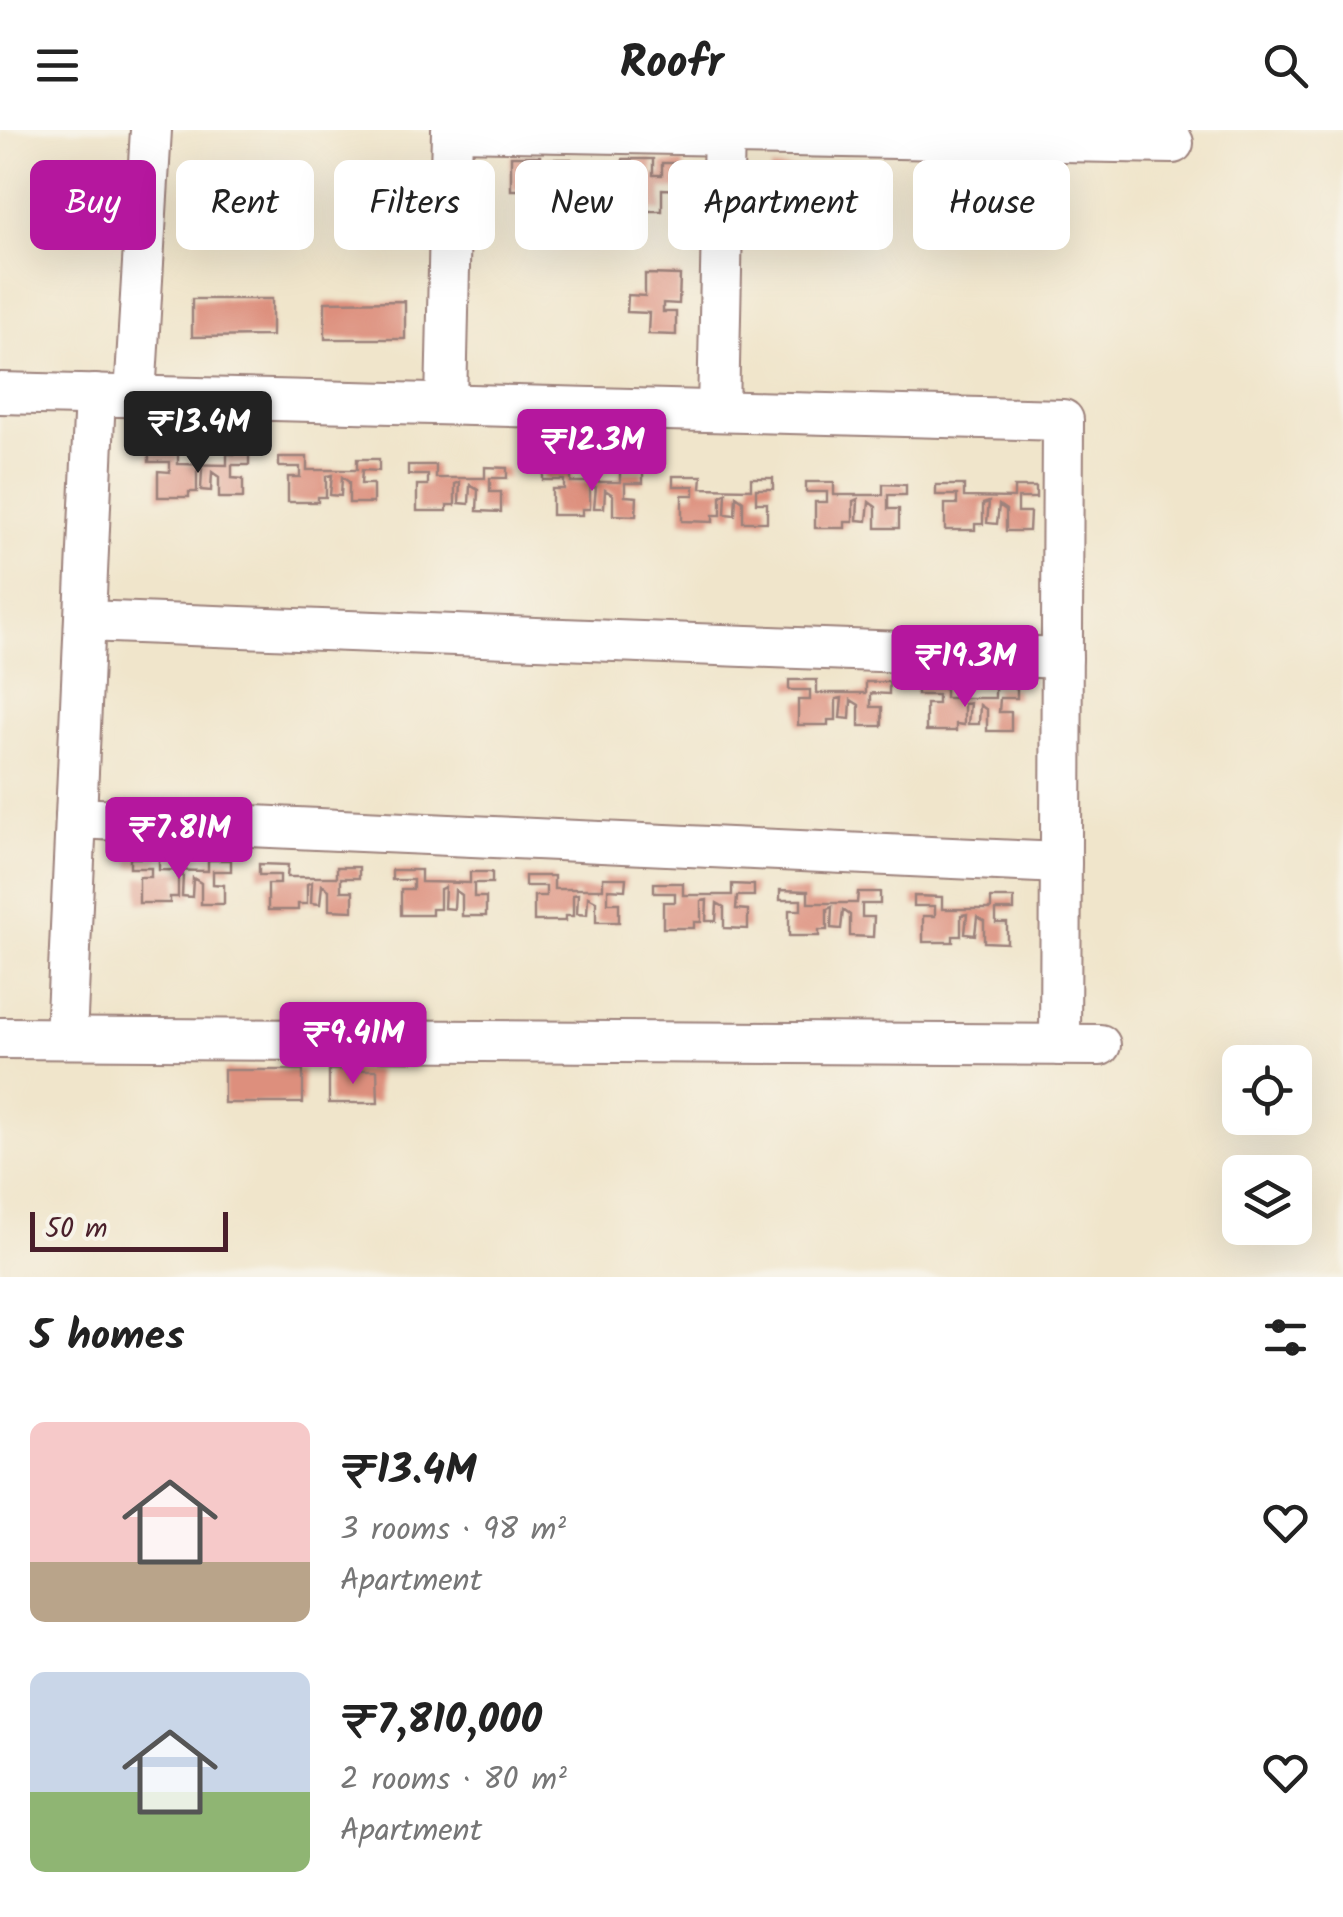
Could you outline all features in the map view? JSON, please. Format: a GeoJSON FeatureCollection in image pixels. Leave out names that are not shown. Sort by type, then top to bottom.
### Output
{"type":"FeatureCollection","features":[{"type":"Feature","properties":{"kind":"street"},"geometry":{"type":"LineString","coordinates":[[135,396],[151,130]]}},
{"type":"Feature","properties":{"kind":"street"},"geometry":{"type":"LineString","coordinates":[[446,404],[455,130],[724,132],[1173,144]]}},
{"type":"Feature","properties":{"kind":"street"},"geometry":{"type":"LineString","coordinates":[[718,411],[724,132]]}},
{"type":"Feature","properties":{"kind":"street"},"geometry":{"type":"LineString","coordinates":[[0,393],[1063,420],[1060,1045]]}},
{"type":"Feature","properties":{"kind":"street"},"geometry":{"type":"LineString","coordinates":[[66,1038],[95,396]]}},
{"type":"Feature","properties":{"kind":"street"},"geometry":{"type":"LineString","coordinates":[[85,622],[1062,658]]}},
{"type":"Feature","properties":{"kind":"street"},"geometry":{"type":"LineString","coordinates":[[76,818],[1061,863]]}},
{"type":"Feature","properties":{"kind":"street"},"geometry":{"type":"LineString","coordinates":[[0,1038],[1100,1045]]}},
{"type":"Feature","properties":{"kind":"building"},"geometry":{"type":"Polygon","coordinates":[[[511,156],[540,156],[540,160],[515,160],[515,190],[511,190],[511,156]]]}},
{"type":"Feature","properties":{"kind":"building"},"geometry":{"type":"Polygon","coordinates":[[[653,159],[653,175],[662,175],[662,163],[668,163],[668,189],[662,189],[662,211],[648,211],[648,160],[623,160],[653,159]]]}},
{"type":"Feature","properties":{"kind":"building"},"geometry":{"type":"Polygon","coordinates":[[[645,274],[680,275],[679,304],[663,303],[663,312],[676,312],[676,335],[648,334],[649,313],[627,312],[628,295],[645,296],[645,274]]]}},
{"type":"Feature","properties":{"kind":"building"},"geometry":{"type":"Polygon","coordinates":[[[192,299],[272,299],[272,336],[192,337],[192,299]]]}},
{"type":"Feature","properties":{"kind":"building"},"geometry":{"type":"Polygon","coordinates":[[[405,301],[405,339],[325,339],[325,302],[405,301]]]}},
{"type":"Feature","properties":{"kind":"building"},"geometry":{"type":"Polygon","coordinates":[[[149,452],[178,452],[178,464],[227,465],[227,454],[249,454],[249,465],[232,465],[232,478],[243,479],[243,498],[219,498],[219,477],[212,472],[211,491],[201,490],[202,469],[197,471],[197,492],[189,492],[189,497],[158,497],[158,471],[170,472],[170,462],[149,462],[149,452]]]}},
{"type":"Feature","properties":{"kind":"building"},"geometry":{"type":"Polygon","coordinates":[[[279,457],[307,457],[307,470],[357,470],[357,459],[379,459],[379,471],[362,470],[361,484],[373,484],[373,503],[349,503],[349,482],[342,477],[341,496],[330,495],[332,475],[326,476],[326,497],[318,497],[318,502],[288,502],[288,477],[300,477],[300,467],[279,467],[279,457]]]}},
{"type":"Feature","properties":{"kind":"building"},"geometry":{"type":"Polygon","coordinates":[[[408,465],[436,465],[436,478],[485,478],[485,467],[507,468],[507,478],[490,478],[490,492],[501,492],[501,512],[477,511],[478,490],[470,485],[469,504],[459,503],[460,482],[455,484],[455,505],[447,505],[447,511],[417,511],[417,485],[428,485],[428,475],[408,475],[408,465]]]}},
{"type":"Feature","properties":{"kind":"building"},"geometry":{"type":"Polygon","coordinates":[[[543,470],[571,470],[571,482],[620,482],[620,472],[643,472],[643,483],[625,483],[625,496],[637,497],[636,516],[613,515],[613,495],[605,490],[604,508],[594,508],[596,487],[590,488],[590,509],[582,509],[582,515],[552,515],[552,489],[564,489],[564,480],[543,480],[543,470]]]}},
{"type":"Feature","properties":{"kind":"building"},"geometry":{"type":"Polygon","coordinates":[[[673,476],[702,476],[701,488],[751,489],[751,478],[773,478],[773,489],[756,489],[756,503],[767,503],[767,522],[743,522],[743,501],[736,496],[735,515],[725,514],[726,493],[721,495],[721,515],[713,515],[713,522],[682,521],[682,495],[694,495],[694,486],[673,486],[673,476]]]}},
{"type":"Feature","properties":{"kind":"building"},"geometry":{"type":"Polygon","coordinates":[[[806,482],[834,482],[834,495],[883,495],[883,484],[906,485],[906,495],[888,495],[888,509],[899,509],[899,528],[876,528],[876,507],[869,502],[867,521],[857,520],[858,499],[853,501],[853,522],[845,522],[845,528],[815,528],[815,502],[827,502],[827,492],[806,492],[806,482]]]}},
{"type":"Feature","properties":{"kind":"building"},"geometry":{"type":"Polygon","coordinates":[[[936,485],[964,485],[964,497],[1014,498],[1014,487],[1036,487],[1036,498],[1018,498],[1018,512],[1030,512],[1029,531],[1006,531],[1006,510],[999,505],[997,524],[987,523],[989,502],[983,504],[983,524],[975,524],[975,530],[945,530],[945,504],[957,504],[957,495],[936,495],[936,485]]]}},
{"type":"Feature","properties":{"kind":"building"},"geometry":{"type":"Polygon","coordinates":[[[789,680],[817,680],[817,693],[866,693],[866,682],[889,682],[889,694],[871,693],[871,707],[882,707],[882,726],[859,726],[859,705],[851,700],[850,719],[840,718],[842,698],[836,699],[836,720],[828,720],[828,725],[798,725],[798,700],[810,700],[810,690],[789,690],[789,680]]]}},
{"type":"Feature","properties":{"kind":"building"},"geometry":{"type":"Polygon","coordinates":[[[917,685],[945,685],[945,698],[995,698],[995,687],[1017,688],[1017,698],[1000,698],[999,712],[1011,712],[1011,731],[987,731],[987,710],[980,705],[979,724],[968,724],[970,703],[964,704],[964,725],[956,724],[956,731],[926,731],[926,704],[938,704],[938,695],[917,695],[917,685]]]}},
{"type":"Feature","properties":{"kind":"building"},"geometry":{"type":"Polygon","coordinates":[[[130,858],[159,858],[159,870],[208,871],[208,860],[231,860],[231,871],[213,871],[213,884],[224,885],[224,904],[201,904],[201,883],[193,878],[192,897],[182,896],[183,875],[178,877],[178,897],[170,897],[170,903],[139,903],[139,877],[151,877],[151,868],[130,868],[130,858]]]}},
{"type":"Feature","properties":{"kind":"building"},"geometry":{"type":"Polygon","coordinates":[[[259,864],[288,865],[287,877],[337,877],[337,867],[359,867],[359,878],[341,878],[341,891],[353,891],[353,911],[329,910],[329,890],[322,885],[320,904],[311,903],[312,882],[307,884],[307,904],[298,904],[298,910],[268,910],[268,884],[280,884],[280,875],[259,875],[259,864]]]}},
{"type":"Feature","properties":{"kind":"building"},"geometry":{"type":"Polygon","coordinates":[[[392,870],[421,870],[421,882],[470,883],[470,872],[492,872],[492,883],[474,883],[474,897],[486,897],[486,916],[462,916],[462,895],[455,890],[454,909],[444,908],[445,887],[440,889],[440,909],[432,909],[432,915],[401,915],[401,889],[413,889],[413,880],[392,880],[392,870]]]}},
{"type":"Feature","properties":{"kind":"building"},"geometry":{"type":"Polygon","coordinates":[[[525,876],[554,876],[554,889],[603,889],[603,878],[626,878],[625,890],[608,889],[608,903],[619,903],[619,922],[596,922],[596,901],[588,897],[587,915],[577,914],[578,894],[573,895],[573,916],[565,916],[565,921],[534,921],[534,896],[546,896],[546,886],[525,886],[525,876]]]}},
{"type":"Feature","properties":{"kind":"building"},"geometry":{"type":"Polygon","coordinates":[[[654,883],[683,883],[683,895],[732,895],[732,884],[754,885],[754,896],[737,896],[736,909],[748,910],[748,929],[724,928],[724,907],[717,903],[716,921],[706,921],[707,900],[701,901],[701,922],[694,922],[694,928],[663,928],[663,902],[675,902],[675,893],[654,893],[654,883]]]}},
{"type":"Feature","properties":{"kind":"building"},"geometry":{"type":"Polygon","coordinates":[[[780,890],[808,891],[808,903],[857,903],[858,892],[880,892],[880,904],[862,904],[862,917],[874,917],[873,937],[850,936],[850,915],[843,910],[841,929],[831,928],[832,907],[827,909],[827,930],[819,930],[819,936],[789,936],[789,910],[801,910],[801,900],[780,900],[780,890]]]}},
{"type":"Feature","properties":{"kind":"building"},"geometry":{"type":"Polygon","coordinates":[[[914,896],[942,897],[942,909],[991,909],[991,898],[1014,898],[1014,910],[996,910],[996,923],[1007,923],[1007,943],[984,942],[984,921],[977,917],[975,935],[965,934],[967,914],[961,915],[961,936],[953,936],[953,942],[923,942],[923,916],[935,916],[935,906],[914,906],[914,896]]]}},
{"type":"Feature","properties":{"kind":"building"},"geometry":{"type":"Polygon","coordinates":[[[224,1070],[303,1070],[303,1103],[224,1103],[224,1070]]]}},
{"type":"Feature","properties":{"kind":"building"},"geometry":{"type":"Polygon","coordinates":[[[329,1070],[377,1070],[378,1103],[329,1103],[329,1070]]]}}]}
